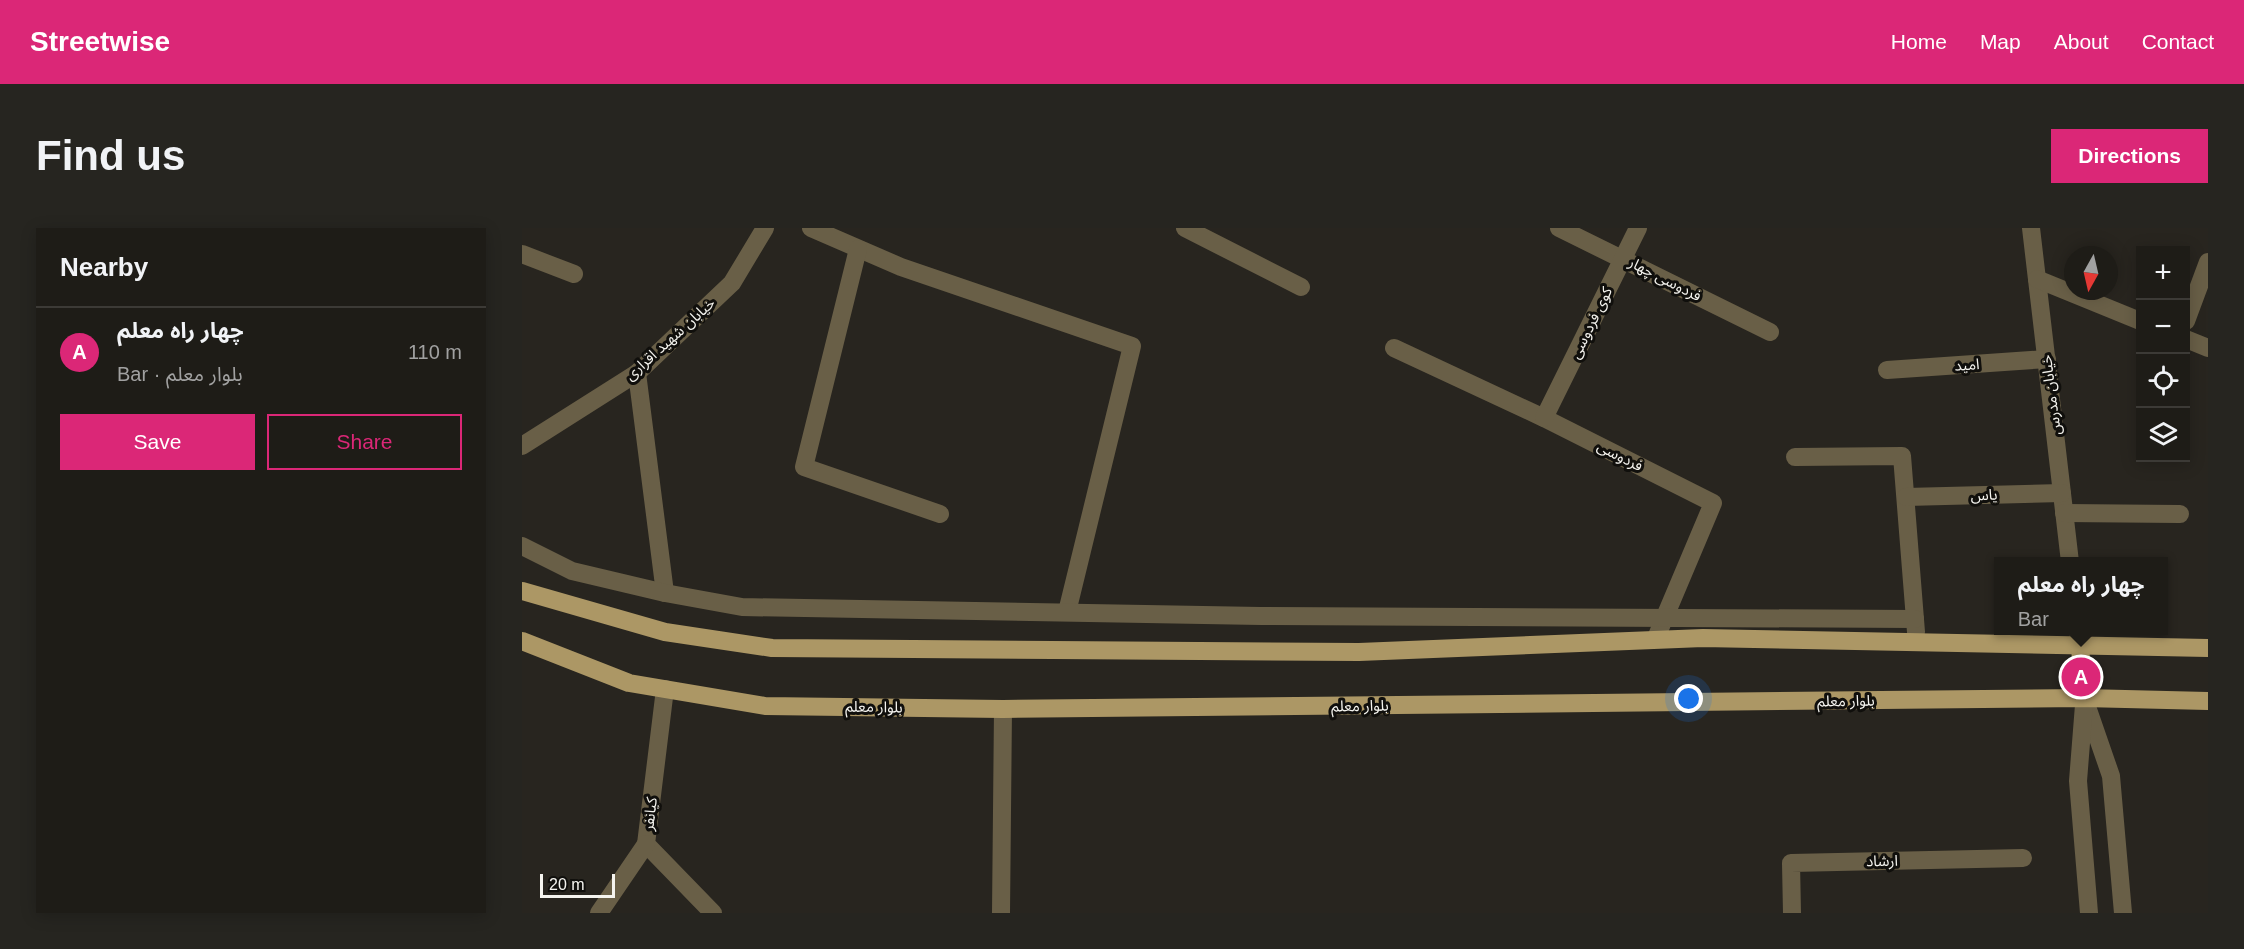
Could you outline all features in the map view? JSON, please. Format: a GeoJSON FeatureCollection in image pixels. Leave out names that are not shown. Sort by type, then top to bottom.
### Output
{"type":"FeatureCollection","features":[{"type":"Feature","properties":{"kind":"main road"},"geometry":{"type":"LineString","coordinates":[[522,591],[665,632],[772,648],[1359,652],[1656,638],[1916,642],[2079,639],[2208,648]]}},
{"type":"Feature","properties":{"kind":"main road"},"geometry":{"type":"LineString","coordinates":[[2079,639],[2084,698]]}},
{"type":"Feature","properties":{"kind":"main road","name":"بلوار معلم"},"geometry":{"type":"LineString","coordinates":[[522,641],[630,683],[765,706],[1003,709],[2084,698],[2208,701]]}},
{"type":"Feature","properties":{"kind":"street","name":"خیابان شهید اقراری"},"geometry":{"type":"LineString","coordinates":[[522,446],[637,373],[732,283],[765,228]]}},
{"type":"Feature","properties":{"kind":"street"},"geometry":{"type":"LineString","coordinates":[[811,228],[901,267],[1132,346],[1067,612]]}},
{"type":"Feature","properties":{"kind":"street"},"geometry":{"type":"LineString","coordinates":[[1185,228],[1301,287]]}},
{"type":"Feature","properties":{"kind":"street","name":"فردوسی چهار"},"geometry":{"type":"LineString","coordinates":[[1559,228],[1770,332]]}},
{"type":"Feature","properties":{"kind":"street","name":"کوی فردوسی"},"geometry":{"type":"LineString","coordinates":[[1544,418],[1638,228]]}},
{"type":"Feature","properties":{"kind":"street","name":"خیابان مدرس"},"geometry":{"type":"LineString","coordinates":[[2031,228],[2070,557]]}},
{"type":"Feature","properties":{"kind":"street"},"geometry":{"type":"LineString","coordinates":[[858,249],[804,467],[940,514]]}},
{"type":"Feature","properties":{"kind":"street"},"geometry":{"type":"LineString","coordinates":[[522,254],[574,274]]}},
{"type":"Feature","properties":{"kind":"street"},"geometry":{"type":"LineString","coordinates":[[2190,310],[2208,262]]}},
{"type":"Feature","properties":{"kind":"street"},"geometry":{"type":"LineString","coordinates":[[2037,279],[2136,319]]}},
{"type":"Feature","properties":{"kind":"street"},"geometry":{"type":"LineString","coordinates":[[2190,341],[2208,348]]}},
{"type":"Feature","properties":{"kind":"street","name":"فردوسی"},"geometry":{"type":"LineString","coordinates":[[1394,348],[1544,418],[1713,503],[1656,638]]}},
{"type":"Feature","properties":{"kind":"street","name":"امید"},"geometry":{"type":"LineString","coordinates":[[1887,370],[2047,359]]}},
{"type":"Feature","properties":{"kind":"street"},"geometry":{"type":"LineString","coordinates":[[637,373],[665,593]]}},
{"type":"Feature","properties":{"kind":"street"},"geometry":{"type":"LineString","coordinates":[[1795,457],[1902,456],[1916,642]]}},
{"type":"Feature","properties":{"kind":"street","name":"یاس"},"geometry":{"type":"LineString","coordinates":[[1906,497],[2062,493]]}},
{"type":"Feature","properties":{"kind":"street"},"geometry":{"type":"LineString","coordinates":[[2064,513],[2180,514]]}},
{"type":"Feature","properties":{"kind":"street"},"geometry":{"type":"LineString","coordinates":[[522,546],[572,571],[665,593],[742,607],[1261,616],[1665,616],[1915,619]]}},
{"type":"Feature","properties":{"kind":"street","name":"کیانفر"},"geometry":{"type":"LineString","coordinates":[[665,689],[646,844],[713,913]]}},
{"type":"Feature","properties":{"kind":"street"},"geometry":{"type":"LineString","coordinates":[[2084,698],[2078,781],[2089,913]]}},
{"type":"Feature","properties":{"kind":"street"},"geometry":{"type":"LineString","coordinates":[[2084,698],[2111,776],[2123,913]]}},
{"type":"Feature","properties":{"kind":"street"},"geometry":{"type":"LineString","coordinates":[[1001,913],[1003,709]]}},
{"type":"Feature","properties":{"kind":"street"},"geometry":{"type":"LineString","coordinates":[[599,913],[646,844]]}},
{"type":"Feature","properties":{"kind":"street","name":"ارشاد"},"geometry":{"type":"LineString","coordinates":[[1792,913],[1791,863],[2023,858]]}},
{"type":"Feature","properties":{"kind":"place","name":"چهار راه معلم"},"geometry":{"type":"Point","coordinates":[2081,677]}}]}
